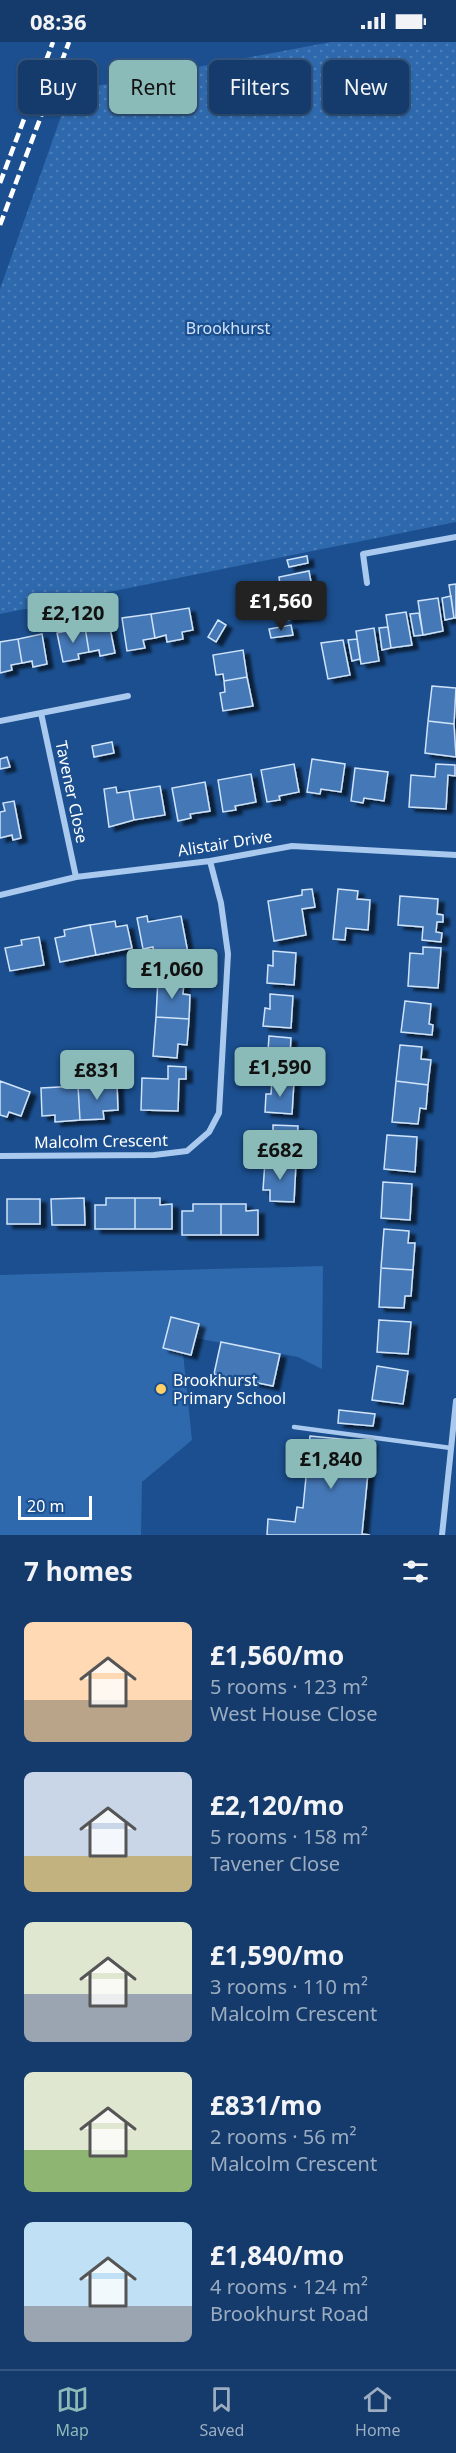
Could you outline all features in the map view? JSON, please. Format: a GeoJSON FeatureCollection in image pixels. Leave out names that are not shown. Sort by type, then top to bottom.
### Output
{"type":"FeatureCollection","features":[{"type":"Feature","properties":{"kind":"street"},"geometry":{"type":"LineString","coordinates":[[367,583],[363,554],[456,537]]}},
{"type":"Feature","properties":{"kind":"street"},"geometry":{"type":"LineString","coordinates":[[0,721],[128,696]]}},
{"type":"Feature","properties":{"kind":"street","name":"Tavener Close"},"geometry":{"type":"LineString","coordinates":[[41,713],[76,877]]}},
{"type":"Feature","properties":{"kind":"street","name":"Alistair Drive"},"geometry":{"type":"LineString","coordinates":[[0,895],[76,877],[210,861],[292,846],[456,855]]}},
{"type":"Feature","properties":{"kind":"street","name":"Malcolm Crescent"},"geometry":{"type":"LineString","coordinates":[[0,1156],[154,1155],[187,1151],[209,1132],[219,1113],[228,954],[221,903],[210,861]]}},
{"type":"Feature","properties":{"kind":"street"},"geometry":{"type":"LineString","coordinates":[[442,1535],[456,1401]]}},
{"type":"Feature","properties":{"kind":"lane"},"geometry":{"type":"LineString","coordinates":[[294,1427],[451,1448]]}},
{"type":"Feature","properties":{"kind":"green space","name":"Brookhurst"},"geometry":{"type":"Polygon","coordinates":[[[331,42],[456,42],[456,522],[0,614],[0,289],[62,114],[97,114],[97,86],[109,84],[109,114],[197,114],[197,67],[209,65],[209,114],[311,114],[311,60],[235,60],[331,42]]]}},
{"type":"Feature","properties":{"kind":"green space"},"geometry":{"type":"Polygon","coordinates":[[[323,1266],[322,1369],[298,1357],[195,1338],[198,1324],[171,1318],[163,1348],[183,1353],[192,1440],[142,1482],[141,1535],[0,1535],[0,1275],[323,1266]]]}},
{"type":"Feature","properties":{"kind":"building"},"geometry":{"type":"Polygon","coordinates":[[[307,556],[308,563],[289,567],[287,560],[307,556]]]}},
{"type":"Feature","properties":{"kind":"building"},"geometry":{"type":"Polygon","coordinates":[[[309,571],[313,593],[282,599],[279,577],[309,571]]]}},
{"type":"Feature","properties":{"kind":"building"},"geometry":{"type":"Polygon","coordinates":[[[456,584],[456,618],[454,618],[449,585],[456,584]]]}},
{"type":"Feature","properties":{"kind":"building"},"geometry":{"type":"Polygon","coordinates":[[[313,593],[317,615],[287,620],[282,599],[313,593]]]}},
{"type":"Feature","properties":{"kind":"building"},"geometry":{"type":"Polygon","coordinates":[[[451,596],[454,618],[445,620],[442,598],[451,596]]]}},
{"type":"Feature","properties":{"kind":"building"},"geometry":{"type":"Polygon","coordinates":[[[438,598],[443,631],[423,635],[418,601],[438,598]]]}},
{"type":"Feature","properties":{"kind":"building"},"geometry":{"type":"Polygon","coordinates":[[[189,608],[193,630],[182,632],[183,639],[167,642],[166,635],[155,638],[151,614],[189,608]]]}},
{"type":"Feature","properties":{"kind":"building"},"geometry":{"type":"Polygon","coordinates":[[[406,612],[412,645],[391,648],[386,615],[406,612]]]}},
{"type":"Feature","properties":{"kind":"building"},"geometry":{"type":"Polygon","coordinates":[[[419,613],[423,635],[414,636],[410,614],[419,613]]]}},
{"type":"Feature","properties":{"kind":"building"},"geometry":{"type":"Polygon","coordinates":[[[151,614],[155,638],[143,640],[145,648],[127,651],[122,618],[151,614]]]}},
{"type":"Feature","properties":{"kind":"building"},"geometry":{"type":"Polygon","coordinates":[[[218,620],[226,625],[216,642],[208,637],[218,620]]]}},
{"type":"Feature","properties":{"kind":"building"},"geometry":{"type":"Polygon","coordinates":[[[109,623],[115,653],[100,656],[99,650],[89,652],[85,627],[109,623]]]}},
{"type":"Feature","properties":{"kind":"building"},"geometry":{"type":"Polygon","coordinates":[[[291,625],[293,635],[271,638],[269,629],[291,625]]]}},
{"type":"Feature","properties":{"kind":"building"},"geometry":{"type":"Polygon","coordinates":[[[85,627],[89,652],[78,654],[79,659],[63,662],[57,633],[85,627]]]}},
{"type":"Feature","properties":{"kind":"building"},"geometry":{"type":"Polygon","coordinates":[[[388,627],[391,648],[382,650],[379,628],[388,627]]]}},
{"type":"Feature","properties":{"kind":"building"},"geometry":{"type":"Polygon","coordinates":[[[374,628],[379,661],[361,664],[356,631],[374,628]]]}},
{"type":"Feature","properties":{"kind":"building"},"geometry":{"type":"Polygon","coordinates":[[[42,634],[47,664],[33,667],[32,661],[22,663],[18,639],[42,634]]]}},
{"type":"Feature","properties":{"kind":"building"},"geometry":{"type":"Polygon","coordinates":[[[18,639],[22,663],[11,665],[12,670],[0,673],[0,642],[18,639]]]}},
{"type":"Feature","properties":{"kind":"building"},"geometry":{"type":"Polygon","coordinates":[[[357,639],[360,659],[352,661],[348,640],[357,639]]]}},
{"type":"Feature","properties":{"kind":"building"},"geometry":{"type":"Polygon","coordinates":[[[343,640],[350,675],[328,679],[321,643],[343,640]]]}},
{"type":"Feature","properties":{"kind":"building"},"geometry":{"type":"Polygon","coordinates":[[[243,650],[247,677],[224,681],[223,674],[216,675],[213,655],[243,650]]]}},
{"type":"Feature","properties":{"kind":"building"},"geometry":{"type":"Polygon","coordinates":[[[247,677],[253,706],[223,711],[220,693],[225,692],[224,681],[247,677]]]}},
{"type":"Feature","properties":{"kind":"building"},"geometry":{"type":"Polygon","coordinates":[[[432,686],[456,688],[454,724],[428,721],[432,686]]]}},
{"type":"Feature","properties":{"kind":"building"},"geometry":{"type":"Polygon","coordinates":[[[428,721],[454,724],[456,757],[425,753],[428,721]]]}},
{"type":"Feature","properties":{"kind":"building"},"geometry":{"type":"Polygon","coordinates":[[[112,742],[114,753],[94,757],[92,746],[112,742]]]}},
{"type":"Feature","properties":{"kind":"building"},"geometry":{"type":"Polygon","coordinates":[[[7,757],[10,767],[0,769],[0,759],[7,757]]]}},
{"type":"Feature","properties":{"kind":"building"},"geometry":{"type":"Polygon","coordinates":[[[312,759],[345,764],[341,792],[321,789],[320,794],[307,792],[312,759]]]}},
{"type":"Feature","properties":{"kind":"building"},"geometry":{"type":"Polygon","coordinates":[[[294,764],[299,792],[279,796],[280,800],[267,802],[261,770],[294,764]]]}},
{"type":"Feature","properties":{"kind":"building"},"geometry":{"type":"Polygon","coordinates":[[[436,764],[455,765],[455,776],[448,775],[446,809],[409,807],[411,775],[435,777],[436,764]]]}},
{"type":"Feature","properties":{"kind":"building"},"geometry":{"type":"Polygon","coordinates":[[[355,768],[388,772],[384,801],[364,798],[363,803],[351,801],[355,768]]]}},
{"type":"Feature","properties":{"kind":"building"},"geometry":{"type":"Polygon","coordinates":[[[251,774],[256,802],[235,806],[236,810],[223,812],[218,780],[251,774]]]}},
{"type":"Feature","properties":{"kind":"building"},"geometry":{"type":"Polygon","coordinates":[[[205,782],[210,811],[190,814],[191,818],[178,821],[172,788],[205,782]]]}},
{"type":"Feature","properties":{"kind":"building"},"geometry":{"type":"Polygon","coordinates":[[[160,786],[165,815],[134,820],[129,791],[160,786]]]}},
{"type":"Feature","properties":{"kind":"building"},"geometry":{"type":"Polygon","coordinates":[[[116,787],[117,793],[129,791],[134,820],[109,827],[104,789],[116,787]]]}},
{"type":"Feature","properties":{"kind":"building"},"geometry":{"type":"Polygon","coordinates":[[[14,801],[21,838],[13,840],[12,835],[0,838],[0,812],[5,811],[3,803],[14,801]]]}},
{"type":"Feature","properties":{"kind":"building"},"geometry":{"type":"Polygon","coordinates":[[[312,889],[315,907],[302,909],[306,935],[274,941],[268,901],[302,895],[302,890],[312,889]]]}},
{"type":"Feature","properties":{"kind":"building"},"geometry":{"type":"Polygon","coordinates":[[[338,889],[358,891],[357,899],[370,900],[368,930],[346,928],[345,940],[333,939],[338,889]]]}},
{"type":"Feature","properties":{"kind":"building"},"geometry":{"type":"Polygon","coordinates":[[[400,896],[438,899],[437,914],[443,915],[443,922],[437,922],[436,932],[442,933],[441,942],[422,940],[423,927],[398,925],[400,896]]]}},
{"type":"Feature","properties":{"kind":"building"},"geometry":{"type":"Polygon","coordinates":[[[147,916],[148,922],[181,916],[188,953],[155,959],[153,947],[143,949],[137,918],[147,916]]]}},
{"type":"Feature","properties":{"kind":"building"},"geometry":{"type":"Polygon","coordinates":[[[115,921],[116,927],[127,925],[132,948],[96,955],[90,925],[115,921]]]}},
{"type":"Feature","properties":{"kind":"building"},"geometry":{"type":"Polygon","coordinates":[[[90,925],[96,955],[60,962],[55,938],[65,936],[64,930],[90,925]]]}},
{"type":"Feature","properties":{"kind":"building"},"geometry":{"type":"Polygon","coordinates":[[[39,937],[44,965],[10,971],[5,948],[22,945],[21,940],[39,937]]]}},
{"type":"Feature","properties":{"kind":"building"},"geometry":{"type":"Polygon","coordinates":[[[423,947],[441,948],[438,988],[408,986],[410,953],[423,954],[423,947]]]}},
{"type":"Feature","properties":{"kind":"building"},"geometry":{"type":"Polygon","coordinates":[[[273,951],[296,953],[294,985],[267,983],[268,965],[273,966],[273,951]]]}},
{"type":"Feature","properties":{"kind":"building"},"geometry":{"type":"Polygon","coordinates":[[[158,978],[184,980],[183,994],[190,995],[189,1019],[156,1017],[158,978]]]}},
{"type":"Feature","properties":{"kind":"building"},"geometry":{"type":"Polygon","coordinates":[[[270,994],[293,996],[291,1028],[263,1026],[265,1008],[270,1009],[270,994]]]}},
{"type":"Feature","properties":{"kind":"building"},"geometry":{"type":"Polygon","coordinates":[[[405,1001],[431,1004],[429,1024],[433,1025],[432,1035],[401,1032],[405,1001]]]}},
{"type":"Feature","properties":{"kind":"building"},"geometry":{"type":"Polygon","coordinates":[[[156,1017],[189,1019],[187,1045],[178,1044],[177,1058],[153,1056],[156,1017]]]}},
{"type":"Feature","properties":{"kind":"building"},"geometry":{"type":"Polygon","coordinates":[[[269,1036],[291,1038],[289,1070],[262,1068],[263,1050],[268,1051],[269,1036]]]}},
{"type":"Feature","properties":{"kind":"building"},"geometry":{"type":"Polygon","coordinates":[[[400,1045],[422,1047],[421,1059],[431,1060],[428,1085],[396,1081],[400,1045]]]}},
{"type":"Feature","properties":{"kind":"building"},"geometry":{"type":"Polygon","coordinates":[[[168,1066],[186,1067],[186,1079],[179,1079],[178,1111],[141,1110],[142,1078],[168,1079],[168,1066]]]}},
{"type":"Feature","properties":{"kind":"building"},"geometry":{"type":"Polygon","coordinates":[[[272,1080],[294,1081],[292,1114],[265,1112],[266,1094],[271,1094],[272,1080]]]}},
{"type":"Feature","properties":{"kind":"building"},"geometry":{"type":"Polygon","coordinates":[[[0,1081],[30,1092],[21,1116],[9,1112],[7,1117],[0,1115],[0,1081]]]}},
{"type":"Feature","properties":{"kind":"building"},"geometry":{"type":"Polygon","coordinates":[[[396,1081],[428,1085],[426,1109],[420,1108],[418,1124],[392,1122],[396,1081]]]}},
{"type":"Feature","properties":{"kind":"building"},"geometry":{"type":"Polygon","coordinates":[[[117,1084],[118,1110],[103,1111],[104,1119],[80,1120],[78,1086],[117,1084]]]}},
{"type":"Feature","properties":{"kind":"building"},"geometry":{"type":"Polygon","coordinates":[[[78,1086],[80,1120],[55,1122],[55,1115],[42,1116],[41,1088],[78,1086]]]}},
{"type":"Feature","properties":{"kind":"building"},"geometry":{"type":"Polygon","coordinates":[[[273,1125],[298,1126],[296,1163],[265,1161],[266,1136],[273,1137],[273,1125]]]}},
{"type":"Feature","properties":{"kind":"building"},"geometry":{"type":"Polygon","coordinates":[[[387,1135],[417,1137],[415,1172],[384,1169],[387,1135]]]}},
{"type":"Feature","properties":{"kind":"building"},"geometry":{"type":"Polygon","coordinates":[[[265,1161],[296,1163],[294,1202],[270,1201],[270,1190],[263,1190],[265,1161]]]}},
{"type":"Feature","properties":{"kind":"building"},"geometry":{"type":"Polygon","coordinates":[[[383,1182],[412,1184],[410,1220],[381,1218],[383,1182]]]}},
{"type":"Feature","properties":{"kind":"building"},"geometry":{"type":"Polygon","coordinates":[[[84,1198],[85,1225],[52,1225],[51,1199],[84,1198]]]}},
{"type":"Feature","properties":{"kind":"building"},"geometry":{"type":"Polygon","coordinates":[[[106,1198],[135,1198],[135,1229],[95,1229],[95,1205],[106,1205],[106,1198]]]}},
{"type":"Feature","properties":{"kind":"building"},"geometry":{"type":"Polygon","coordinates":[[[135,1198],[160,1198],[160,1205],[172,1204],[172,1229],[135,1229],[135,1198]]]}},
{"type":"Feature","properties":{"kind":"building"},"geometry":{"type":"Polygon","coordinates":[[[7,1199],[40,1199],[40,1224],[7,1224],[7,1199]]]}},
{"type":"Feature","properties":{"kind":"building"},"geometry":{"type":"Polygon","coordinates":[[[193,1204],[221,1204],[221,1235],[182,1235],[182,1211],[193,1211],[193,1204]]]}},
{"type":"Feature","properties":{"kind":"building"},"geometry":{"type":"Polygon","coordinates":[[[221,1204],[246,1204],[246,1211],[258,1210],[258,1235],[221,1235],[221,1204]]]}},
{"type":"Feature","properties":{"kind":"building"},"geometry":{"type":"Polygon","coordinates":[[[384,1229],[409,1231],[408,1243],[415,1243],[413,1270],[381,1268],[384,1229]]]}},
{"type":"Feature","properties":{"kind":"building"},"geometry":{"type":"Polygon","coordinates":[[[381,1268],[413,1270],[411,1296],[405,1296],[404,1308],[379,1307],[381,1268]]]}},
{"type":"Feature","properties":{"kind":"building"},"geometry":{"type":"Polygon","coordinates":[[[171,1317],[199,1324],[191,1355],[163,1348],[171,1317]]]}},
{"type":"Feature","properties":{"kind":"building"},"geometry":{"type":"Polygon","coordinates":[[[379,1320],[411,1322],[408,1354],[377,1352],[379,1320]]]}},
{"type":"Feature","properties":{"kind":"building"},"geometry":{"type":"Polygon","coordinates":[[[221,1342],[280,1354],[273,1386],[214,1374],[221,1342]]]}},
{"type":"Feature","properties":{"kind":"building"},"geometry":{"type":"Polygon","coordinates":[[[377,1366],[408,1371],[403,1404],[372,1400],[377,1366]]]}},
{"type":"Feature","properties":{"kind":"building"},"geometry":{"type":"Polygon","coordinates":[[[339,1410],[375,1414],[373,1426],[338,1423],[339,1410]]]}},
{"type":"Feature","properties":{"kind":"building"},"geometry":{"type":"Polygon","coordinates":[[[310,1436],[371,1442],[362,1534],[370,1535],[267,1535],[268,1519],[295,1522],[297,1507],[303,1508],[310,1436]]]}},
{"type":"Feature","properties":{"kind":"railway"},"geometry":{"type":"LineString","coordinates":[[0,183],[53,42]]}},
{"type":"Feature","properties":{"kind":"railway"},"geometry":{"type":"LineString","coordinates":[[0,225],[69,42]]}},
{"type":"Feature","properties":{"kind":"place","name":"Brookhurst Primary School"},"geometry":{"type":"Point","coordinates":[161,1389]}}]}
